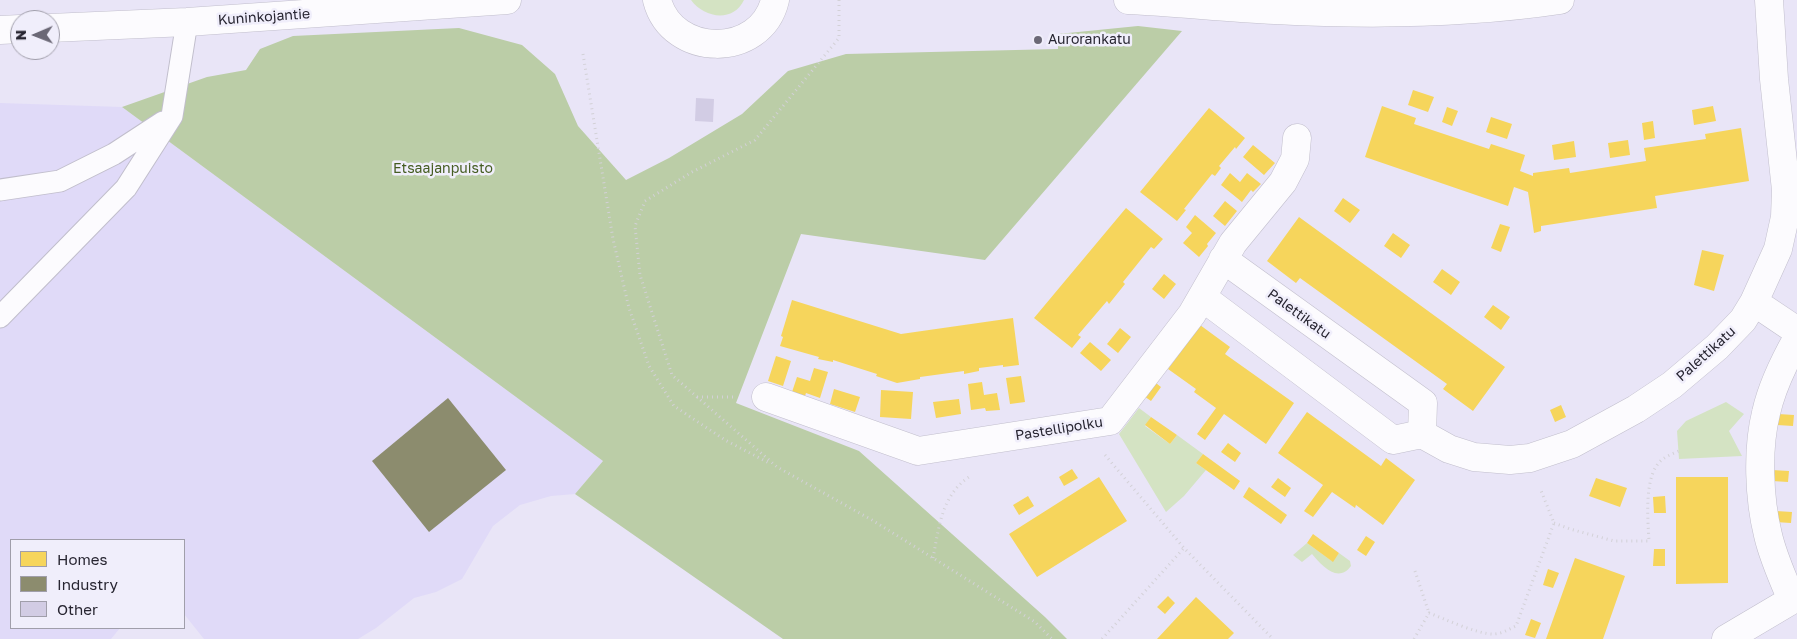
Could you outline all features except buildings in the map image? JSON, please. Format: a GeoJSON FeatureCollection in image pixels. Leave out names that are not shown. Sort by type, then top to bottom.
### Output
{"type":"FeatureCollection","features":[{"type":"Feature","properties":{"kind":"street","name":"Kuninkojantie"},"geometry":{"type":"LineString","coordinates":[[60,28],[187,22],[507,0]]}},
{"type":"Feature","properties":{"kind":"street"},"geometry":{"type":"LineString","coordinates":[[657,0],[666,18],[677,30],[691,39],[707,44],[724,44],[740,40],[755,31],[766,19],[775,0]]}},
{"type":"Feature","properties":{"kind":"street"},"geometry":{"type":"LineString","coordinates":[[1128,0],[1357,14],[1461,10],[1560,0]]}},
{"type":"Feature","properties":{"kind":"street","name":"Palettikatu"},"geometry":{"type":"LineString","coordinates":[[1224,259],[1423,403],[1422,434],[1448,449],[1474,458],[1510,460],[1530,458],[1572,444],[1636,409],[1672,385],[1717,347],[1743,320],[1754,302],[1778,248],[1785,216],[1786,190],[1774,79],[1769,0]]}},
{"type":"Feature","properties":{"kind":"street","name":"Pastellipolku"},"geometry":{"type":"LineString","coordinates":[[766,397],[918,451],[1110,421],[1192,314],[1233,242],[1283,182],[1295,159],[1297,138]]}},
{"type":"Feature","properties":{"kind":"street"},"geometry":{"type":"LineString","coordinates":[[1202,297],[1393,440],[1422,434]]}},
{"type":"Feature","properties":{"kind":"street"},"geometry":{"type":"LineString","coordinates":[[1754,302],[1797,331]]}},
{"type":"Feature","properties":{"kind":"street"},"geometry":{"type":"LineString","coordinates":[[1726,639],[1794,598],[1768,536],[1761,494],[1761,466],[1762,436],[1766,413],[1782,367],[1797,338]]}},
{"type":"Feature","properties":{"kind":"lane"},"geometry":{"type":"LineString","coordinates":[[0,317],[126,188],[172,116],[187,22]]}},
{"type":"Feature","properties":{"kind":"lane"},"geometry":{"type":"LineString","coordinates":[[0,190],[60,181],[114,154],[172,116]]}},
{"type":"Feature","properties":{"kind":"path"},"geometry":{"type":"LineString","coordinates":[[777,467],[672,375],[640,274],[634,226],[645,201],[692,172],[755,140],[839,38],[839,0]]}},
{"type":"Feature","properties":{"kind":"path"},"geometry":{"type":"LineString","coordinates":[[583,54],[613,239],[629,308],[649,366],[674,406],[725,440],[872,520],[1035,622],[1052,639]]}},
{"type":"Feature","properties":{"kind":"path"},"geometry":{"type":"LineString","coordinates":[[1554,522],[1570,529],[1614,541],[1649,541],[1648,488],[1652,475],[1662,459],[1681,450]]}},
{"type":"Feature","properties":{"kind":"path"},"geometry":{"type":"LineString","coordinates":[[1104,453],[1184,548],[1273,639]]}},
{"type":"Feature","properties":{"kind":"path"},"geometry":{"type":"LineString","coordinates":[[933,558],[944,506],[959,484],[971,476]]}},
{"type":"Feature","properties":{"kind":"path"},"geometry":{"type":"LineString","coordinates":[[1429,613],[1493,634],[1516,626],[1554,522],[1538,483]]}},
{"type":"Feature","properties":{"kind":"path"},"geometry":{"type":"LineString","coordinates":[[1102,639],[1184,548]]}},
{"type":"Feature","properties":{"kind":"path"},"geometry":{"type":"LineString","coordinates":[[1414,571],[1429,613],[1414,639]]}},
{"type":"Feature","properties":{"kind":"shaded area"},"geometry":{"type":"Polygon","coordinates":[[[0,103],[122,107],[603,461],[575,494],[551,496],[520,505],[493,526],[462,579],[436,592],[414,598],[376,628],[358,639],[204,639],[185,615],[185,539],[10,539],[10,629],[119,629],[111,639],[0,639],[0,103]]]}},
{"type":"Feature","properties":{"kind":"green space"},"geometry":{"type":"Polygon","coordinates":[[[691,0],[744,0],[733,12],[726,15],[718,15],[703,11],[691,0]]]}},
{"type":"Feature","properties":{"kind":"green space","name":"Etsaajanpuisto"},"geometry":{"type":"Polygon","coordinates":[[[1138,26],[1182,31],[985,260],[801,234],[736,403],[859,451],[1045,617],[1067,639],[783,639],[575,494],[603,461],[122,107],[207,77],[246,70],[260,49],[293,36],[459,28],[522,45],[555,74],[578,126],[626,180],[669,158],[742,114],[788,71],[846,54],[1058,49],[1058,34],[1138,26]]]}},
{"type":"Feature","properties":{"kind":"green space"},"geometry":{"type":"Polygon","coordinates":[[[1726,402],[1744,414],[1729,431],[1742,456],[1679,459],[1677,431],[1686,421],[1726,402]]]}},
{"type":"Feature","properties":{"kind":"green space"},"geometry":{"type":"Polygon","coordinates":[[[1139,408],[1151,417],[1145,426],[1170,444],[1177,435],[1203,454],[1196,463],[1206,470],[1184,496],[1166,512],[1119,434],[1139,408]]]}},
{"type":"Feature","properties":{"kind":"green space"},"geometry":{"type":"Polygon","coordinates":[[[1307,543],[1332,561],[1339,553],[1350,561],[1351,566],[1346,571],[1335,573],[1320,563],[1312,554],[1302,562],[1293,555],[1307,543]]]}},
{"type":"Feature","properties":{"kind":"place","name":"Aurorankatu"},"geometry":{"type":"Point","coordinates":[1038,40]}}]}
